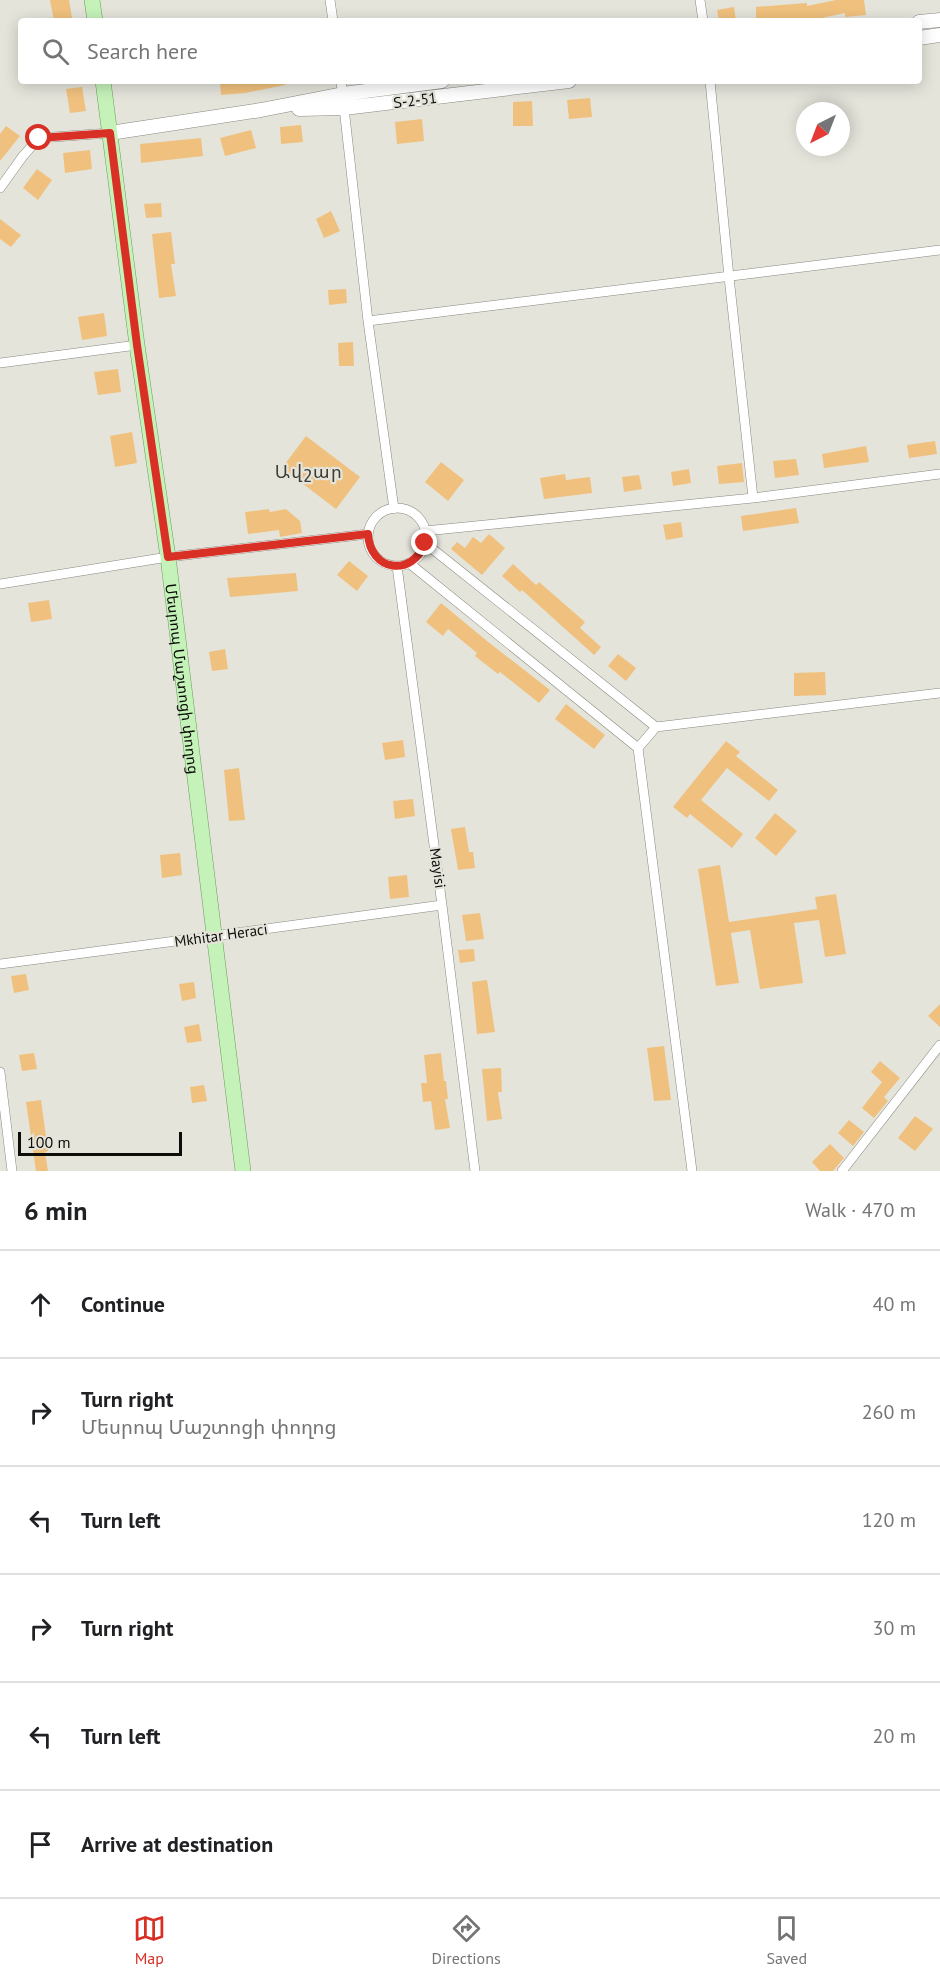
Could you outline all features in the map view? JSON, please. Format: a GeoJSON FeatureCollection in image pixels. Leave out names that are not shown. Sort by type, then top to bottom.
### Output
{"type":"FeatureCollection","features":[{"type":"Feature","properties":{"kind":"main road"},"geometry":{"type":"LineString","coordinates":[[92,0],[95,18]]}},
{"type":"Feature","properties":{"kind":"main road","name":"Մեսրոպ Մաշտոցի փողոց"},"geometry":{"type":"LineString","coordinates":[[103,84],[137,345],[168,557],[243,1171]]}},
{"type":"Feature","properties":{"kind":"street"},"geometry":{"type":"LineString","coordinates":[[330,0],[333,18]]}},
{"type":"Feature","properties":{"kind":"street"},"geometry":{"type":"LineString","coordinates":[[700,0],[703,18]]}},
{"type":"Feature","properties":{"kind":"street"},"geometry":{"type":"LineString","coordinates":[[922,22],[940,20]]}},
{"type":"Feature","properties":{"kind":"street"},"geometry":{"type":"LineString","coordinates":[[922,38],[940,35]]}},
{"type":"Feature","properties":{"kind":"street","name":"Տ-2-51"},"geometry":{"type":"LineString","coordinates":[[110,133],[261,110],[343,94],[419,84]]}},
{"type":"Feature","properties":{"kind":"street","name":"Տ-2-51"},"geometry":{"type":"LineString","coordinates":[[343,94],[517,84]]}},
{"type":"Feature","properties":{"kind":"street"},"geometry":{"type":"LineString","coordinates":[[710,84],[753,498]]}},
{"type":"Feature","properties":{"kind":"street"},"geometry":{"type":"LineString","coordinates":[[343,94],[368,321],[394,509]]}},
{"type":"Feature","properties":{"kind":"street"},"geometry":{"type":"LineString","coordinates":[[0,189],[39,138],[110,133]]}},
{"type":"Feature","properties":{"kind":"street"},"geometry":{"type":"LineString","coordinates":[[368,321],[940,250]]}},
{"type":"Feature","properties":{"kind":"street"},"geometry":{"type":"LineString","coordinates":[[0,363],[137,345]]}},
{"type":"Feature","properties":{"kind":"street"},"geometry":{"type":"LineString","coordinates":[[425,531],[753,498],[940,474]]}},
{"type":"Feature","properties":{"kind":"street"},"geometry":{"type":"LineString","coordinates":[[394,509],[403,509],[417,517],[425,531],[425,543],[417,558],[397,566],[379,560],[372,552],[369,543],[368,534],[371,524],[385,511],[394,509]]}},
{"type":"Feature","properties":{"kind":"street"},"geometry":{"type":"LineString","coordinates":[[0,584],[168,557],[368,534]]}},
{"type":"Feature","properties":{"kind":"street"},"geometry":{"type":"LineString","coordinates":[[425,543],[656,727]]}},
{"type":"Feature","properties":{"kind":"street"},"geometry":{"type":"LineString","coordinates":[[409,563],[638,748],[692,1171]]}},
{"type":"Feature","properties":{"kind":"street","name":"Mayisi"},"geometry":{"type":"LineString","coordinates":[[397,566],[476,1171]]}},
{"type":"Feature","properties":{"kind":"street"},"geometry":{"type":"LineString","coordinates":[[638,748],[656,727],[940,693]]}},
{"type":"Feature","properties":{"kind":"street","name":"Mkhitar Heraci"},"geometry":{"type":"LineString","coordinates":[[0,963],[442,905]]}},
{"type":"Feature","properties":{"kind":"street"},"geometry":{"type":"LineString","coordinates":[[842,1171],[940,1045]]}},
{"type":"Feature","properties":{"kind":"street"},"geometry":{"type":"LineString","coordinates":[[0,1072],[12,1171]]}},
{"type":"Feature","properties":{"kind":"building"},"geometry":{"type":"Polygon","coordinates":[[[50,0],[69,0],[72,18],[53,18],[50,0]]]}},
{"type":"Feature","properties":{"kind":"building"},"geometry":{"type":"Polygon","coordinates":[[[836,0],[864,0],[866,15],[845,17],[845,13],[822,18],[756,18],[756,7],[807,3],[807,6],[836,0]]]}},
{"type":"Feature","properties":{"kind":"building"},"geometry":{"type":"Polygon","coordinates":[[[734,7],[736,18],[718,18],[717,10],[734,7]]]}},
{"type":"Feature","properties":{"kind":"building"},"geometry":{"type":"Polygon","coordinates":[[[220,84],[285,84],[245,93],[221,95],[220,84]]]}},
{"type":"Feature","properties":{"kind":"building"},"geometry":{"type":"Polygon","coordinates":[[[82,87],[86,111],[70,113],[66,89],[82,87]]]}},
{"type":"Feature","properties":{"kind":"building"},"geometry":{"type":"Polygon","coordinates":[[[590,98],[592,117],[569,119],[567,100],[590,98]]]}},
{"type":"Feature","properties":{"kind":"building"},"geometry":{"type":"Polygon","coordinates":[[[532,101],[533,126],[513,126],[513,102],[532,101]]]}},
{"type":"Feature","properties":{"kind":"building"},"geometry":{"type":"Polygon","coordinates":[[[422,119],[424,141],[397,144],[395,122],[422,119]]]}},
{"type":"Feature","properties":{"kind":"building"},"geometry":{"type":"Polygon","coordinates":[[[301,125],[303,142],[281,144],[280,127],[301,125]]]}},
{"type":"Feature","properties":{"kind":"building"},"geometry":{"type":"Polygon","coordinates":[[[6,126],[20,136],[0,161],[0,134],[6,126]]]}},
{"type":"Feature","properties":{"kind":"building"},"geometry":{"type":"Polygon","coordinates":[[[251,130],[256,148],[225,156],[220,138],[251,130]]]}},
{"type":"Feature","properties":{"kind":"building"},"geometry":{"type":"Polygon","coordinates":[[[201,138],[203,156],[141,163],[140,144],[201,138]]]}},
{"type":"Feature","properties":{"kind":"building"},"geometry":{"type":"Polygon","coordinates":[[[90,150],[92,169],[65,173],[63,153],[90,150]]]}},
{"type":"Feature","properties":{"kind":"building"},"geometry":{"type":"Polygon","coordinates":[[[37,169],[52,180],[38,200],[23,188],[37,169]]]}},
{"type":"Feature","properties":{"kind":"building"},"geometry":{"type":"Polygon","coordinates":[[[161,203],[162,217],[146,218],[144,204],[161,203]]]}},
{"type":"Feature","properties":{"kind":"building"},"geometry":{"type":"Polygon","coordinates":[[[331,211],[340,231],[324,238],[316,219],[331,211]]]}},
{"type":"Feature","properties":{"kind":"building"},"geometry":{"type":"Polygon","coordinates":[[[0,219],[21,235],[11,247],[0,239],[0,219]]]}},
{"type":"Feature","properties":{"kind":"building"},"geometry":{"type":"Polygon","coordinates":[[[171,232],[175,264],[171,264],[176,296],[159,298],[152,234],[171,232]]]}},
{"type":"Feature","properties":{"kind":"building"},"geometry":{"type":"Polygon","coordinates":[[[346,289],[347,303],[329,305],[328,290],[346,289]]]}},
{"type":"Feature","properties":{"kind":"building"},"geometry":{"type":"Polygon","coordinates":[[[104,313],[107,336],[82,340],[78,317],[104,313]]]}},
{"type":"Feature","properties":{"kind":"building"},"geometry":{"type":"Polygon","coordinates":[[[353,342],[354,366],[339,366],[338,343],[353,342]]]}},
{"type":"Feature","properties":{"kind":"building"},"geometry":{"type":"Polygon","coordinates":[[[118,369],[121,392],[98,395],[94,372],[118,369]]]}},
{"type":"Feature","properties":{"kind":"building"},"geometry":{"type":"Polygon","coordinates":[[[132,432],[137,463],[115,467],[110,436],[132,432]]]}},
{"type":"Feature","properties":{"kind":"building"},"geometry":{"type":"Polygon","coordinates":[[[306,436],[360,477],[336,509],[282,468],[306,436]]]}},
{"type":"Feature","properties":{"kind":"building"},"geometry":{"type":"Polygon","coordinates":[[[935,441],[937,454],[909,458],[907,445],[935,441]]]}},
{"type":"Feature","properties":{"kind":"building"},"geometry":{"type":"Polygon","coordinates":[[[866,446],[869,462],[824,468],[822,454],[866,446]]]}},
{"type":"Feature","properties":{"kind":"building"},"geometry":{"type":"Polygon","coordinates":[[[796,459],[799,475],[775,478],[773,461],[796,459]]]}},
{"type":"Feature","properties":{"kind":"building"},"geometry":{"type":"Polygon","coordinates":[[[441,462],[464,480],[448,501],[425,482],[441,462]]]}},
{"type":"Feature","properties":{"kind":"building"},"geometry":{"type":"Polygon","coordinates":[[[742,463],[744,482],[719,484],[717,466],[742,463]]]}},
{"type":"Feature","properties":{"kind":"building"},"geometry":{"type":"Polygon","coordinates":[[[689,469],[691,483],[673,486],[671,472],[689,469]]]}},
{"type":"Feature","properties":{"kind":"building"},"geometry":{"type":"Polygon","coordinates":[[[565,474],[566,480],[590,477],[592,493],[544,499],[540,478],[565,474]]]}},
{"type":"Feature","properties":{"kind":"building"},"geometry":{"type":"Polygon","coordinates":[[[639,475],[642,489],[624,492],[622,477],[639,475]]]}},
{"type":"Feature","properties":{"kind":"building"},"geometry":{"type":"Polygon","coordinates":[[[796,508],[799,523],[743,531],[741,516],[796,508]]]}},
{"type":"Feature","properties":{"kind":"building"},"geometry":{"type":"Polygon","coordinates":[[[269,509],[270,512],[286,509],[300,521],[302,533],[280,537],[279,530],[248,534],[245,512],[269,509]]]}},
{"type":"Feature","properties":{"kind":"building"},"geometry":{"type":"Polygon","coordinates":[[[681,522],[683,537],[666,540],[663,525],[681,522]]]}},
{"type":"Feature","properties":{"kind":"building"},"geometry":{"type":"Polygon","coordinates":[[[489,534],[505,548],[482,575],[451,549],[457,542],[465,548],[473,537],[481,543],[489,534]]]}},
{"type":"Feature","properties":{"kind":"building"},"geometry":{"type":"Polygon","coordinates":[[[349,561],[368,576],[357,591],[337,575],[349,561]]]}},
{"type":"Feature","properties":{"kind":"building"},"geometry":{"type":"Polygon","coordinates":[[[513,564],[536,585],[539,582],[585,622],[580,628],[601,647],[594,655],[522,590],[520,592],[502,576],[513,564]]]}},
{"type":"Feature","properties":{"kind":"building"},"geometry":{"type":"Polygon","coordinates":[[[296,573],[298,591],[230,597],[227,578],[296,573]]]}},
{"type":"Feature","properties":{"kind":"building"},"geometry":{"type":"Polygon","coordinates":[[[49,600],[52,619],[31,622],[28,603],[49,600]]]}},
{"type":"Feature","properties":{"kind":"building"},"geometry":{"type":"Polygon","coordinates":[[[441,603],[550,690],[539,703],[500,672],[498,674],[475,656],[477,653],[448,629],[443,636],[426,622],[441,603]]]}},
{"type":"Feature","properties":{"kind":"building"},"geometry":{"type":"Polygon","coordinates":[[[225,649],[228,669],[212,671],[209,652],[225,649]]]}},
{"type":"Feature","properties":{"kind":"building"},"geometry":{"type":"Polygon","coordinates":[[[618,654],[636,668],[626,681],[608,666],[618,654]]]}},
{"type":"Feature","properties":{"kind":"building"},"geometry":{"type":"Polygon","coordinates":[[[825,672],[826,695],[794,696],[794,673],[825,672]]]}},
{"type":"Feature","properties":{"kind":"building"},"geometry":{"type":"Polygon","coordinates":[[[566,704],[605,735],[594,749],[555,719],[566,704]]]}},
{"type":"Feature","properties":{"kind":"building"},"geometry":{"type":"Polygon","coordinates":[[[403,740],[405,757],[385,760],[382,743],[403,740]]]}},
{"type":"Feature","properties":{"kind":"building"},"geometry":{"type":"Polygon","coordinates":[[[726,741],[740,752],[736,756],[778,790],[769,801],[727,768],[701,800],[743,834],[732,848],[690,814],[687,818],[673,807],[726,741]]]}},
{"type":"Feature","properties":{"kind":"building"},"geometry":{"type":"Polygon","coordinates":[[[239,768],[245,820],[229,821],[224,770],[239,768]]]}},
{"type":"Feature","properties":{"kind":"building"},"geometry":{"type":"Polygon","coordinates":[[[413,799],[415,816],[395,819],[393,801],[413,799]]]}},
{"type":"Feature","properties":{"kind":"building"},"geometry":{"type":"Polygon","coordinates":[[[775,813],[797,831],[776,856],[755,838],[775,813]]]}},
{"type":"Feature","properties":{"kind":"building"},"geometry":{"type":"Polygon","coordinates":[[[465,827],[469,852],[473,852],[475,868],[458,870],[451,829],[465,827]]]}},
{"type":"Feature","properties":{"kind":"building"},"geometry":{"type":"Polygon","coordinates":[[[180,853],[182,875],[162,878],[160,855],[180,853]]]}},
{"type":"Feature","properties":{"kind":"building"},"geometry":{"type":"Polygon","coordinates":[[[720,865],[729,922],[817,909],[815,897],[836,894],[846,954],[825,957],[819,920],[794,923],[803,983],[760,989],[750,930],[731,933],[739,983],[716,986],[698,869],[720,865]]]}},
{"type":"Feature","properties":{"kind":"building"},"geometry":{"type":"Polygon","coordinates":[[[407,875],[409,897],[390,899],[388,877],[407,875]]]}},
{"type":"Feature","properties":{"kind":"building"},"geometry":{"type":"Polygon","coordinates":[[[480,913],[484,939],[466,941],[462,915],[480,913]]]}},
{"type":"Feature","properties":{"kind":"building"},"geometry":{"type":"Polygon","coordinates":[[[474,949],[475,961],[460,963],[458,950],[474,949]]]}},
{"type":"Feature","properties":{"kind":"building"},"geometry":{"type":"Polygon","coordinates":[[[26,974],[29,990],[14,993],[11,976],[26,974]]]}},
{"type":"Feature","properties":{"kind":"building"},"geometry":{"type":"Polygon","coordinates":[[[487,980],[495,1032],[477,1034],[472,982],[487,980]]]}},
{"type":"Feature","properties":{"kind":"building"},"geometry":{"type":"Polygon","coordinates":[[[194,982],[196,998],[182,1001],[179,984],[194,982]]]}},
{"type":"Feature","properties":{"kind":"building"},"geometry":{"type":"Polygon","coordinates":[[[940,1004],[940,1027],[928,1016],[940,1004]]]}},
{"type":"Feature","properties":{"kind":"building"},"geometry":{"type":"Polygon","coordinates":[[[199,1024],[202,1041],[187,1043],[184,1027],[199,1024]]]}},
{"type":"Feature","properties":{"kind":"building"},"geometry":{"type":"Polygon","coordinates":[[[664,1046],[671,1100],[654,1101],[647,1048],[664,1046]]]}},
{"type":"Feature","properties":{"kind":"building"},"geometry":{"type":"Polygon","coordinates":[[[34,1053],[37,1069],[22,1071],[19,1055],[34,1053]]]}},
{"type":"Feature","properties":{"kind":"building"},"geometry":{"type":"Polygon","coordinates":[[[441,1053],[450,1128],[435,1130],[431,1101],[423,1102],[421,1083],[427,1083],[424,1055],[441,1053]]]}},
{"type":"Feature","properties":{"kind":"building"},"geometry":{"type":"Polygon","coordinates":[[[880,1061],[900,1078],[884,1097],[888,1101],[874,1118],[862,1108],[882,1082],[871,1072],[880,1061]]]}},
{"type":"Feature","properties":{"kind":"building"},"geometry":{"type":"Polygon","coordinates":[[[501,1068],[502,1092],[498,1092],[502,1119],[487,1121],[482,1069],[501,1068]]]}},
{"type":"Feature","properties":{"kind":"building"},"geometry":{"type":"Polygon","coordinates":[[[204,1085],[207,1101],[192,1103],[190,1087],[204,1085]]]}},
{"type":"Feature","properties":{"kind":"building"},"geometry":{"type":"Polygon","coordinates":[[[41,1100],[48,1151],[45,1152],[48,1171],[36,1171],[26,1102],[41,1100]]]}},
{"type":"Feature","properties":{"kind":"building"},"geometry":{"type":"Polygon","coordinates":[[[915,1116],[933,1129],[915,1151],[898,1138],[915,1116]]]}},
{"type":"Feature","properties":{"kind":"building"},"geometry":{"type":"Polygon","coordinates":[[[849,1120],[864,1132],[853,1146],[838,1133],[849,1120]]]}},
{"type":"Feature","properties":{"kind":"building"},"geometry":{"type":"Polygon","coordinates":[[[830,1144],[844,1158],[833,1171],[820,1171],[812,1162],[830,1144]]]}},
{"type":"Feature","properties":{"kind":"district","name":"Ավշար"},"geometry":{"type":"Point","coordinates":[309,471]}},
{"type":"Feature","properties":{"kind":"route"},"geometry":{"type":"LineString","coordinates":[[39,138],[110,133],[137,345],[168,557],[368,534],[372,552],[379,560],[387,564],[403,566],[417,558],[425,543]]}}]}
